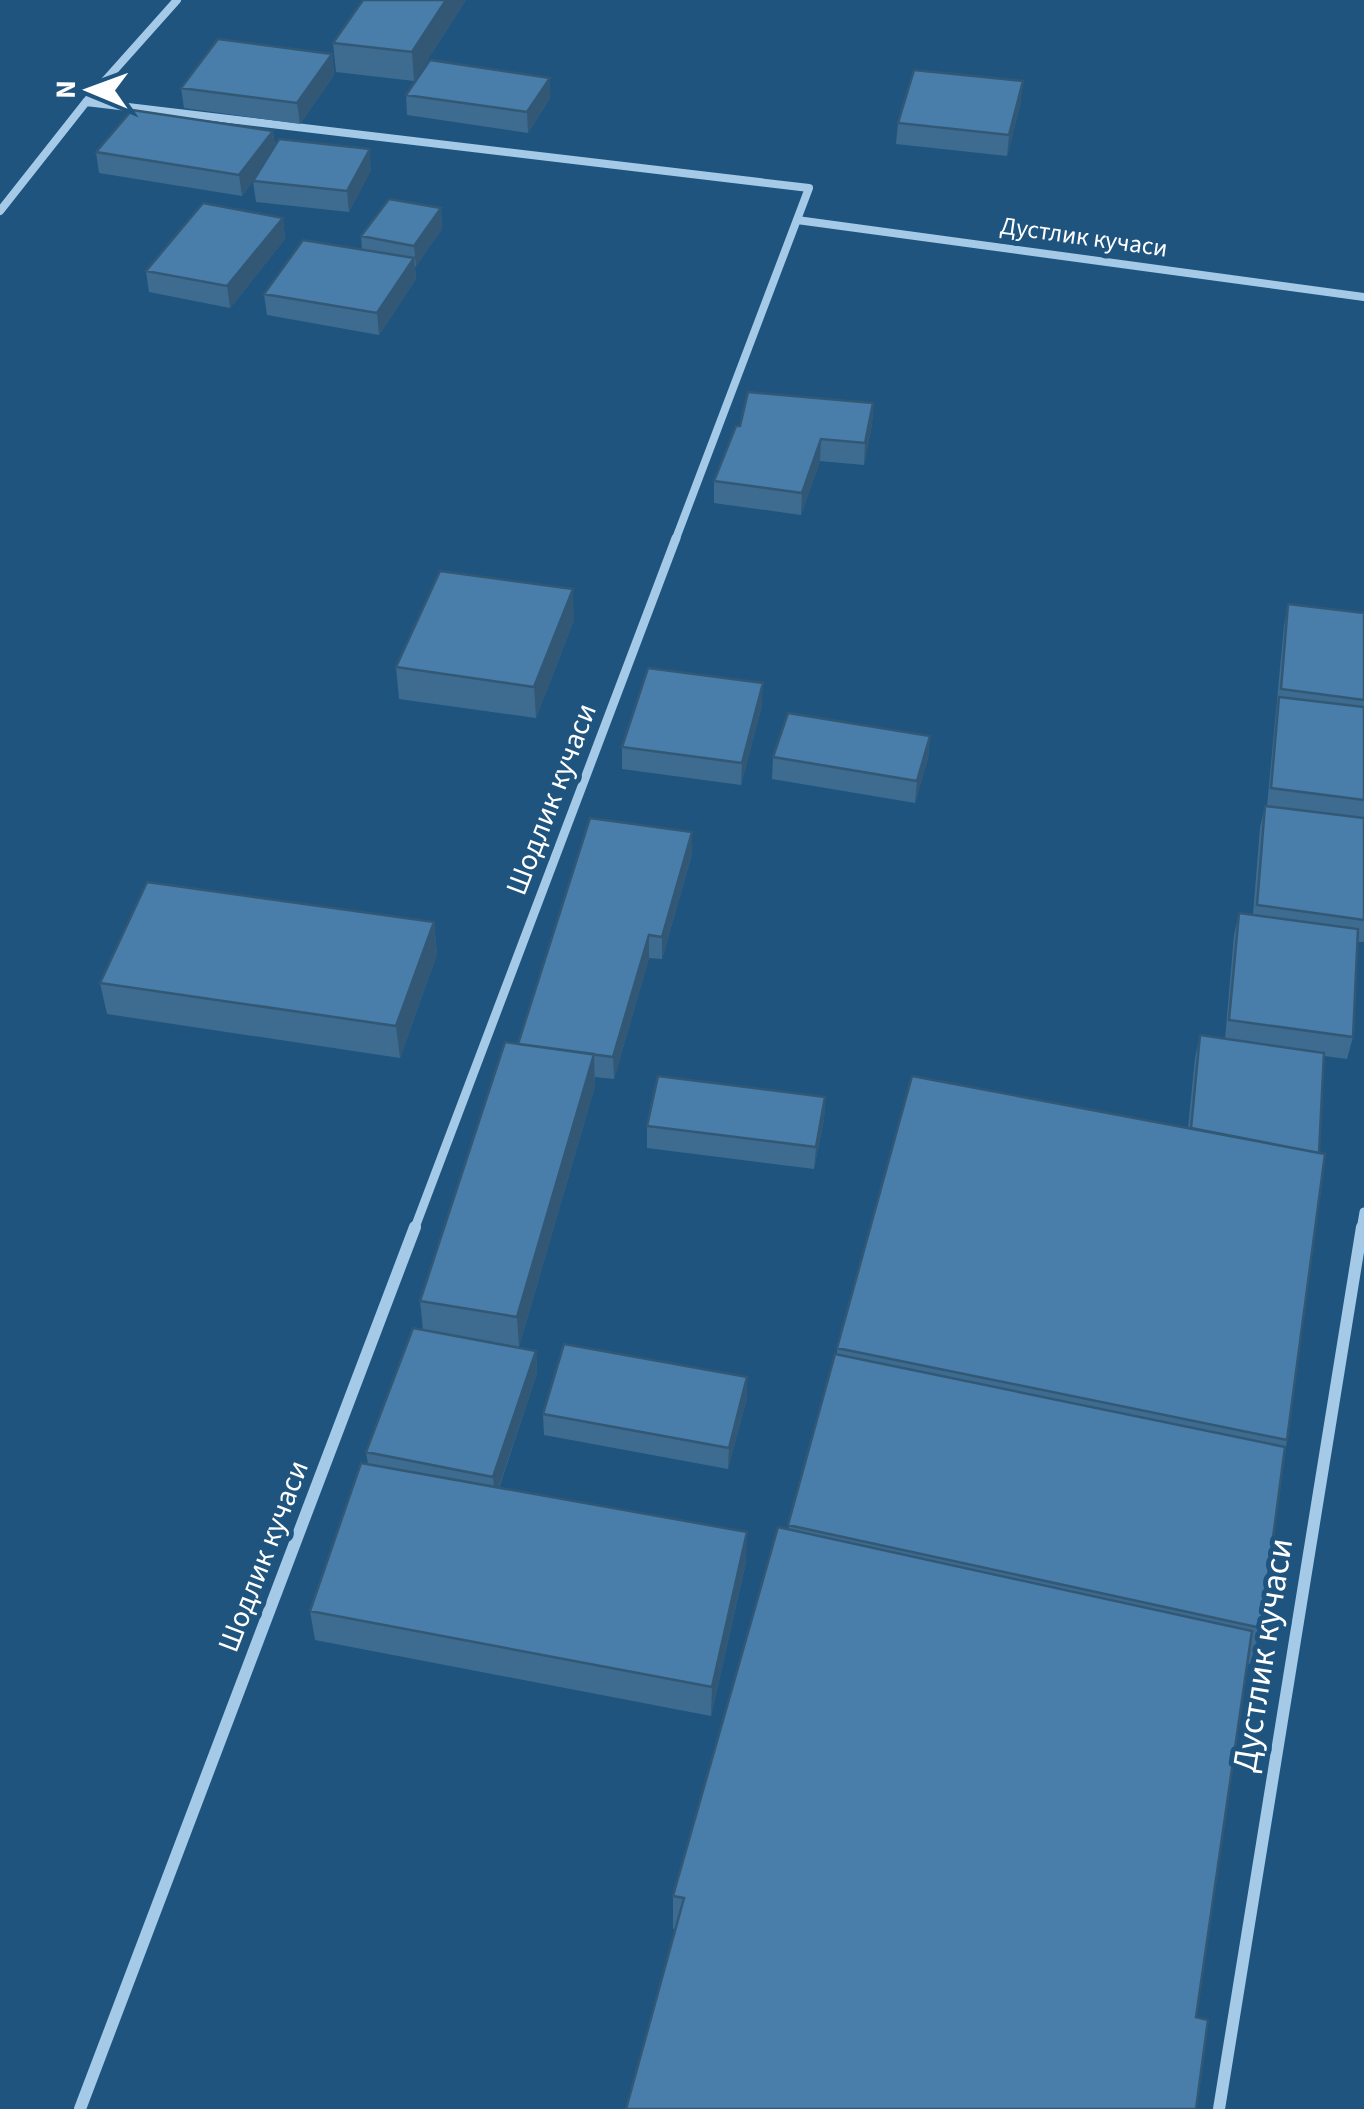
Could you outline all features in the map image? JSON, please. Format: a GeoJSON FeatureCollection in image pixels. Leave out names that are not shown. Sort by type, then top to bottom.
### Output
{"type":"FeatureCollection","features":[{"type":"Feature","properties":{"kind":"street"},"geometry":{"type":"LineString","coordinates":[[0,211],[86,102],[177,0]]}},
{"type":"Feature","properties":{"kind":"street","name":"Шодлик кучаси"},"geometry":{"type":"LineString","coordinates":[[80,2109],[810,188],[86,102]]}},
{"type":"Feature","properties":{"kind":"street","name":"Дустлик кучаси"},"geometry":{"type":"LineString","coordinates":[[797,220],[1364,297]]}},
{"type":"Feature","properties":{"kind":"street","name":"Дустлик кучаси"},"geometry":{"type":"LineString","coordinates":[[1219,2109],[1364,1212]]}},
{"type":"Feature","properties":{"kind":"building"},"geometry":{"type":"Polygon","coordinates":[[[363,0],[446,0],[412,52],[333,43],[363,0]]]}},
{"type":"Feature","properties":{"kind":"building"},"geometry":{"type":"Polygon","coordinates":[[[218,39],[332,54],[297,103],[181,88],[218,39]]]}},
{"type":"Feature","properties":{"kind":"building"},"geometry":{"type":"Polygon","coordinates":[[[430,60],[550,78],[527,112],[406,95],[430,60]]]}},
{"type":"Feature","properties":{"kind":"building"},"geometry":{"type":"Polygon","coordinates":[[[914,70],[1023,81],[1009,135],[898,123],[914,70]]]}},
{"type":"Feature","properties":{"kind":"building"},"geometry":{"type":"Polygon","coordinates":[[[132,110],[273,131],[239,175],[96,152],[132,110]]]}},
{"type":"Feature","properties":{"kind":"building"},"geometry":{"type":"Polygon","coordinates":[[[279,139],[370,149],[347,191],[253,181],[279,139]]]}},
{"type":"Feature","properties":{"kind":"building"},"geometry":{"type":"Polygon","coordinates":[[[389,199],[441,208],[414,246],[361,236],[389,199]]]}},
{"type":"Feature","properties":{"kind":"building"},"geometry":{"type":"Polygon","coordinates":[[[203,203],[283,218],[227,286],[146,271],[203,203]]]}},
{"type":"Feature","properties":{"kind":"building"},"geometry":{"type":"Polygon","coordinates":[[[303,240],[414,258],[377,313],[264,294],[303,240]]]}},
{"type":"Feature","properties":{"kind":"building"},"geometry":{"type":"Polygon","coordinates":[[[748,392],[873,403],[865,443],[821,439],[802,493],[714,481],[736,426],[740,426],[748,392]]]}},
{"type":"Feature","properties":{"kind":"building"},"geometry":{"type":"Polygon","coordinates":[[[440,571],[573,589],[534,687],[396,667],[440,571]]]}},
{"type":"Feature","properties":{"kind":"building"},"geometry":{"type":"Polygon","coordinates":[[[1288,604],[1364,613],[1364,700],[1281,689],[1288,604]]]}},
{"type":"Feature","properties":{"kind":"building"},"geometry":{"type":"Polygon","coordinates":[[[648,668],[763,683],[742,763],[622,747],[648,668]]]}},
{"type":"Feature","properties":{"kind":"building"},"geometry":{"type":"Polygon","coordinates":[[[1279,697],[1364,707],[1364,800],[1271,788],[1279,697]]]}},
{"type":"Feature","properties":{"kind":"building"},"geometry":{"type":"Polygon","coordinates":[[[788,713],[930,736],[917,781],[773,757],[788,713]]]}},
{"type":"Feature","properties":{"kind":"building"},"geometry":{"type":"Polygon","coordinates":[[[1265,806],[1364,818],[1364,920],[1257,905],[1265,806]]]}},
{"type":"Feature","properties":{"kind":"building"},"geometry":{"type":"Polygon","coordinates":[[[590,818],[692,832],[662,937],[649,935],[613,1057],[518,1044],[590,818]]]}},
{"type":"Feature","properties":{"kind":"building"},"geometry":{"type":"Polygon","coordinates":[[[147,882],[434,922],[396,1026],[100,983],[147,882]]]}},
{"type":"Feature","properties":{"kind":"building"},"geometry":{"type":"Polygon","coordinates":[[[1239,913],[1358,929],[1353,1037],[1229,1020],[1239,913]]]}},
{"type":"Feature","properties":{"kind":"building"},"geometry":{"type":"Polygon","coordinates":[[[1200,1035],[1324,1053],[1319,1153],[1191,1128],[1200,1035]]]}},
{"type":"Feature","properties":{"kind":"building"},"geometry":{"type":"Polygon","coordinates":[[[505,1042],[594,1054],[517,1317],[420,1301],[505,1042]]]}},
{"type":"Feature","properties":{"kind":"building"},"geometry":{"type":"Polygon","coordinates":[[[658,1076],[825,1097],[816,1147],[647,1126],[658,1076]]]}},
{"type":"Feature","properties":{"kind":"building"},"geometry":{"type":"Polygon","coordinates":[[[912,1076],[1325,1154],[1287,1440],[837,1348],[912,1076]]]}},
{"type":"Feature","properties":{"kind":"building"},"geometry":{"type":"Polygon","coordinates":[[[413,1328],[536,1351],[493,1477],[366,1452],[413,1328]]]}},
{"type":"Feature","properties":{"kind":"building"},"geometry":{"type":"Polygon","coordinates":[[[564,1344],[747,1377],[729,1448],[543,1414],[564,1344]]]}},
{"type":"Feature","properties":{"kind":"building"},"geometry":{"type":"Polygon","coordinates":[[[835,1354],[1285,1447],[1261,1628],[788,1525],[835,1354]]]}},
{"type":"Feature","properties":{"kind":"building"},"geometry":{"type":"Polygon","coordinates":[[[361,1463],[747,1532],[712,1687],[310,1611],[361,1463]]]}},
{"type":"Feature","properties":{"kind":"building"},"geometry":{"type":"Polygon","coordinates":[[[778,1527],[1252,1631],[1196,2017],[1208,2020],[1196,2109],[626,2109],[684,1898],[673,1896],[778,1527]]]}}]}
